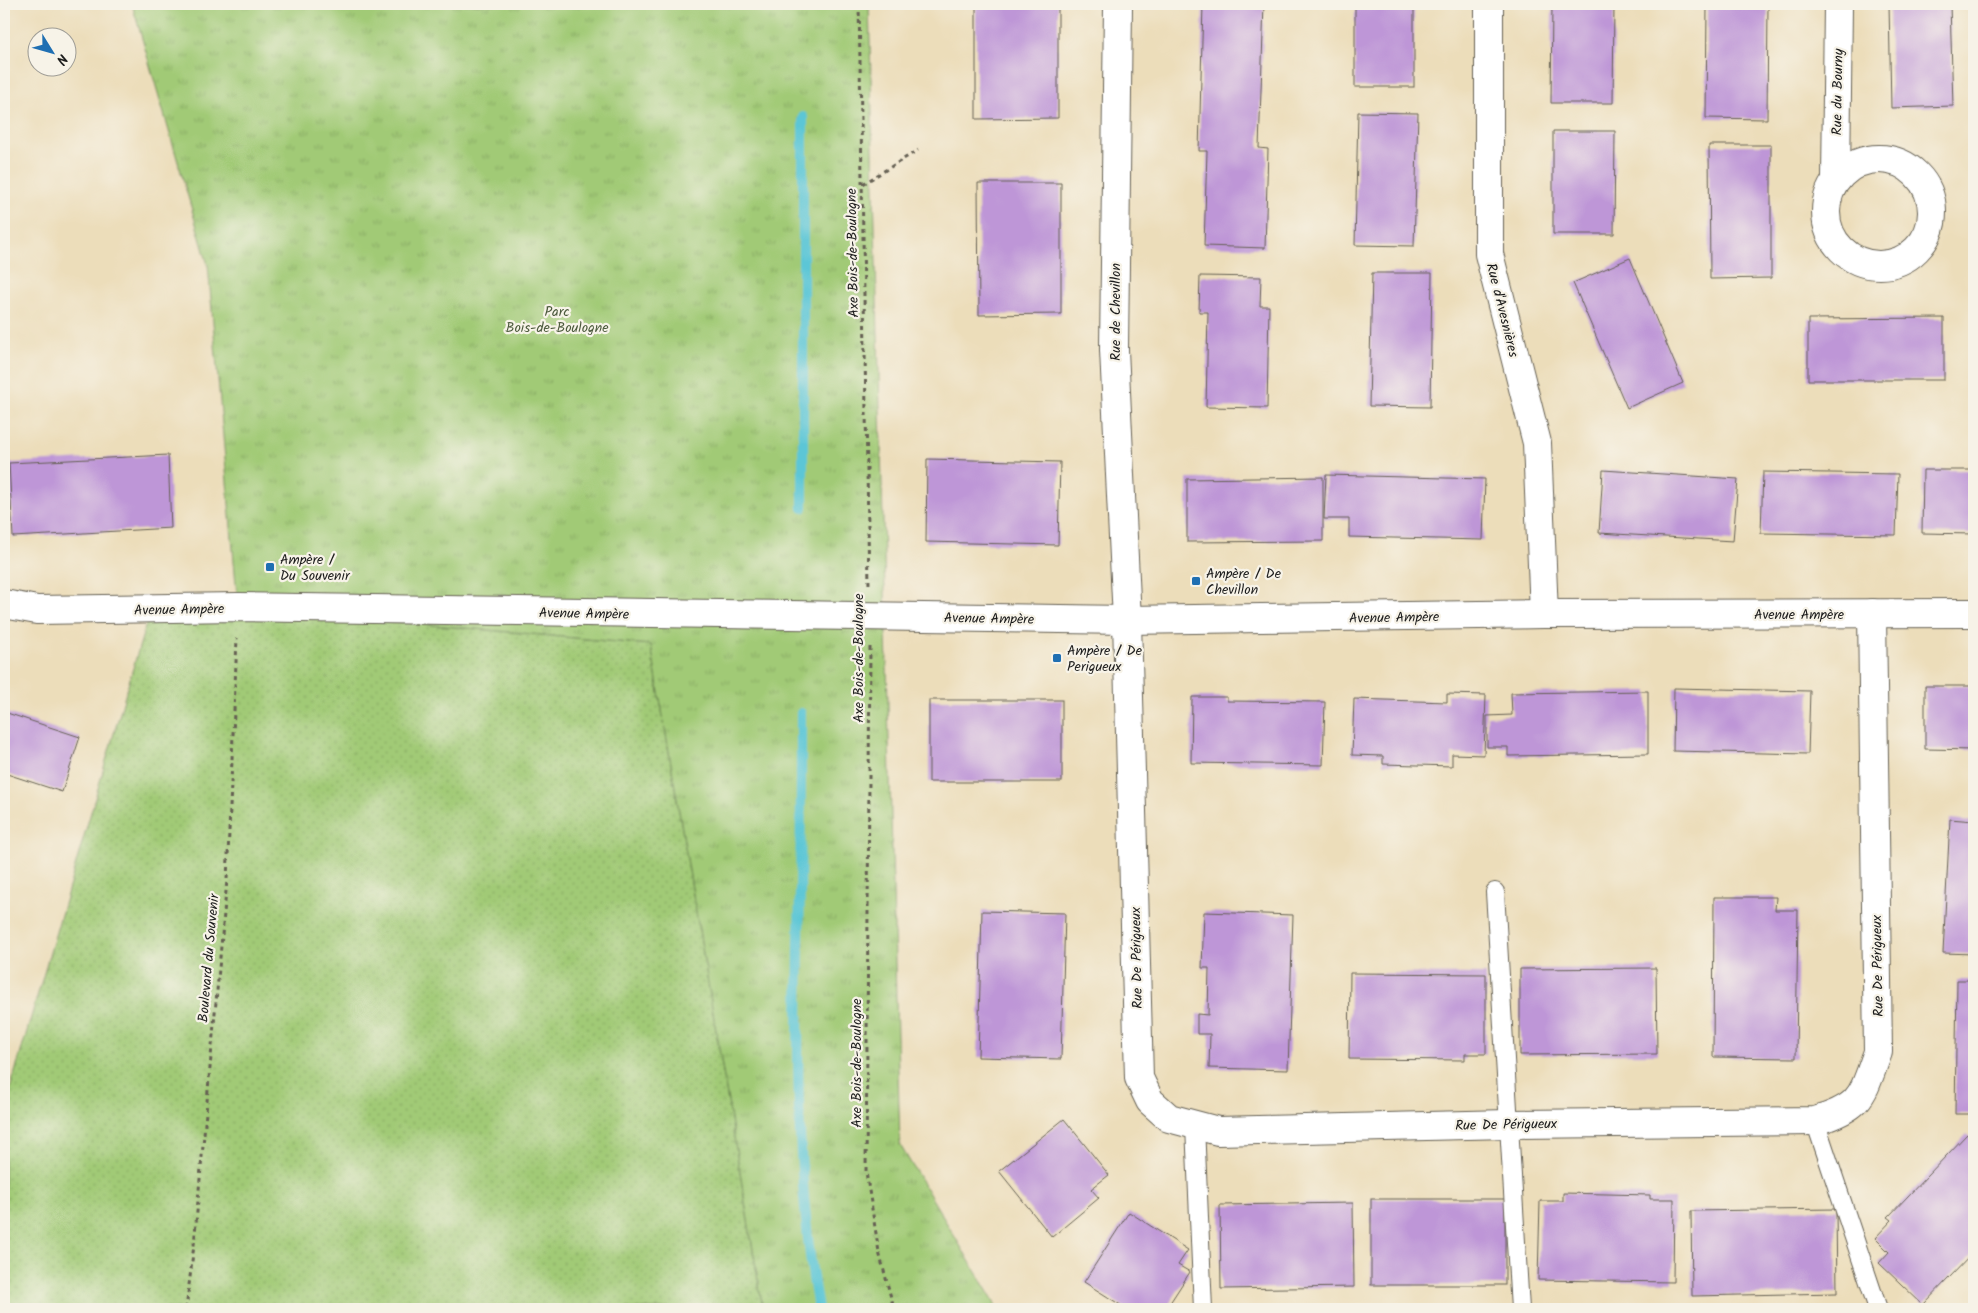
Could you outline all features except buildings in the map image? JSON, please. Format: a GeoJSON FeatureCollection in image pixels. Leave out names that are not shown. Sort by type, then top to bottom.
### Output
{"type":"FeatureCollection","features":[{"type":"Feature","properties":{"kind":"street","name":"Rue de Chevillon"},"geometry":{"type":"LineString","coordinates":[[1118,4],[1114,350],[1127,620]]}},
{"type":"Feature","properties":{"kind":"street","name":"Rue d'Avesnières"},"geometry":{"type":"LineString","coordinates":[[1489,4],[1489,254],[1537,443],[1544,614]]}},
{"type":"Feature","properties":{"kind":"street","name":"Rue du Bourny"},"geometry":{"type":"LineString","coordinates":[[1836,180],[1838,4]]}},
{"type":"Feature","properties":{"kind":"street","name":"Avenue Ampère"},"geometry":{"type":"LineString","coordinates":[[4,604],[38,610],[238,607],[1127,620],[1544,614],[1974,613]]}},
{"type":"Feature","properties":{"kind":"street","name":"Rue De Périgueux"},"geometry":{"type":"LineString","coordinates":[[1127,620],[1139,1078],[1150,1101],[1169,1118],[1195,1126],[1218,1130],[1508,1124],[1815,1121],[1841,1113],[1862,1095],[1878,1052],[1872,613]]}},
{"type":"Feature","properties":{"kind":"lane"},"geometry":{"type":"LineString","coordinates":[[1495,892],[1520,1309]]}},
{"type":"Feature","properties":{"kind":"lane"},"geometry":{"type":"LineString","coordinates":[[1815,1121],[1878,1309]]}},
{"type":"Feature","properties":{"kind":"lane"},"geometry":{"type":"LineString","coordinates":[[1195,1126],[1203,1309]]}},
{"type":"Feature","properties":{"kind":"path","name":"Axe Bois-de-Boulogne"},"geometry":{"type":"LineString","coordinates":[[859,4],[870,617],[866,1172],[879,1252],[894,1309]]}},
{"type":"Feature","properties":{"kind":"path"},"geometry":{"type":"LineString","coordinates":[[862,184],[918,150]]}},
{"type":"Feature","properties":{"kind":"path","name":"Boulevard du Souvenir"},"geometry":{"type":"LineString","coordinates":[[186,1309],[194,1245],[227,880],[238,607]]}},
{"type":"Feature","properties":{"kind":"green space","name":"Parc Bois-de-Boulogne"},"geometry":{"type":"Polygon","coordinates":[[[132,4],[869,4],[900,1145],[998,1309],[763,1309],[651,645],[238,607],[208,265],[132,4]]]}},
{"type":"Feature","properties":{"kind":"green space"},"geometry":{"type":"Polygon","coordinates":[[[238,607],[651,645],[763,1309],[4,1309],[4,1110],[150,610],[238,607]]]}},
{"type":"Feature","properties":{"kind":"waterway"},"geometry":{"type":"LineString","coordinates":[[803,117],[803,508]]}},
{"type":"Feature","properties":{"kind":"waterway"},"geometry":{"type":"LineString","coordinates":[[801,713],[798,996],[799,1101],[805,1205],[818,1309]]}},
{"type":"Feature","properties":{"kind":"place","name":"Ampère / Du Souvenir"},"geometry":{"type":"Point","coordinates":[270,567]}},
{"type":"Feature","properties":{"kind":"place","name":"Ampère / De Chevillon"},"geometry":{"type":"Point","coordinates":[1196,581]}},
{"type":"Feature","properties":{"kind":"place","name":"Ampère / De Perigueux"},"geometry":{"type":"Point","coordinates":[1057,658]}}]}
